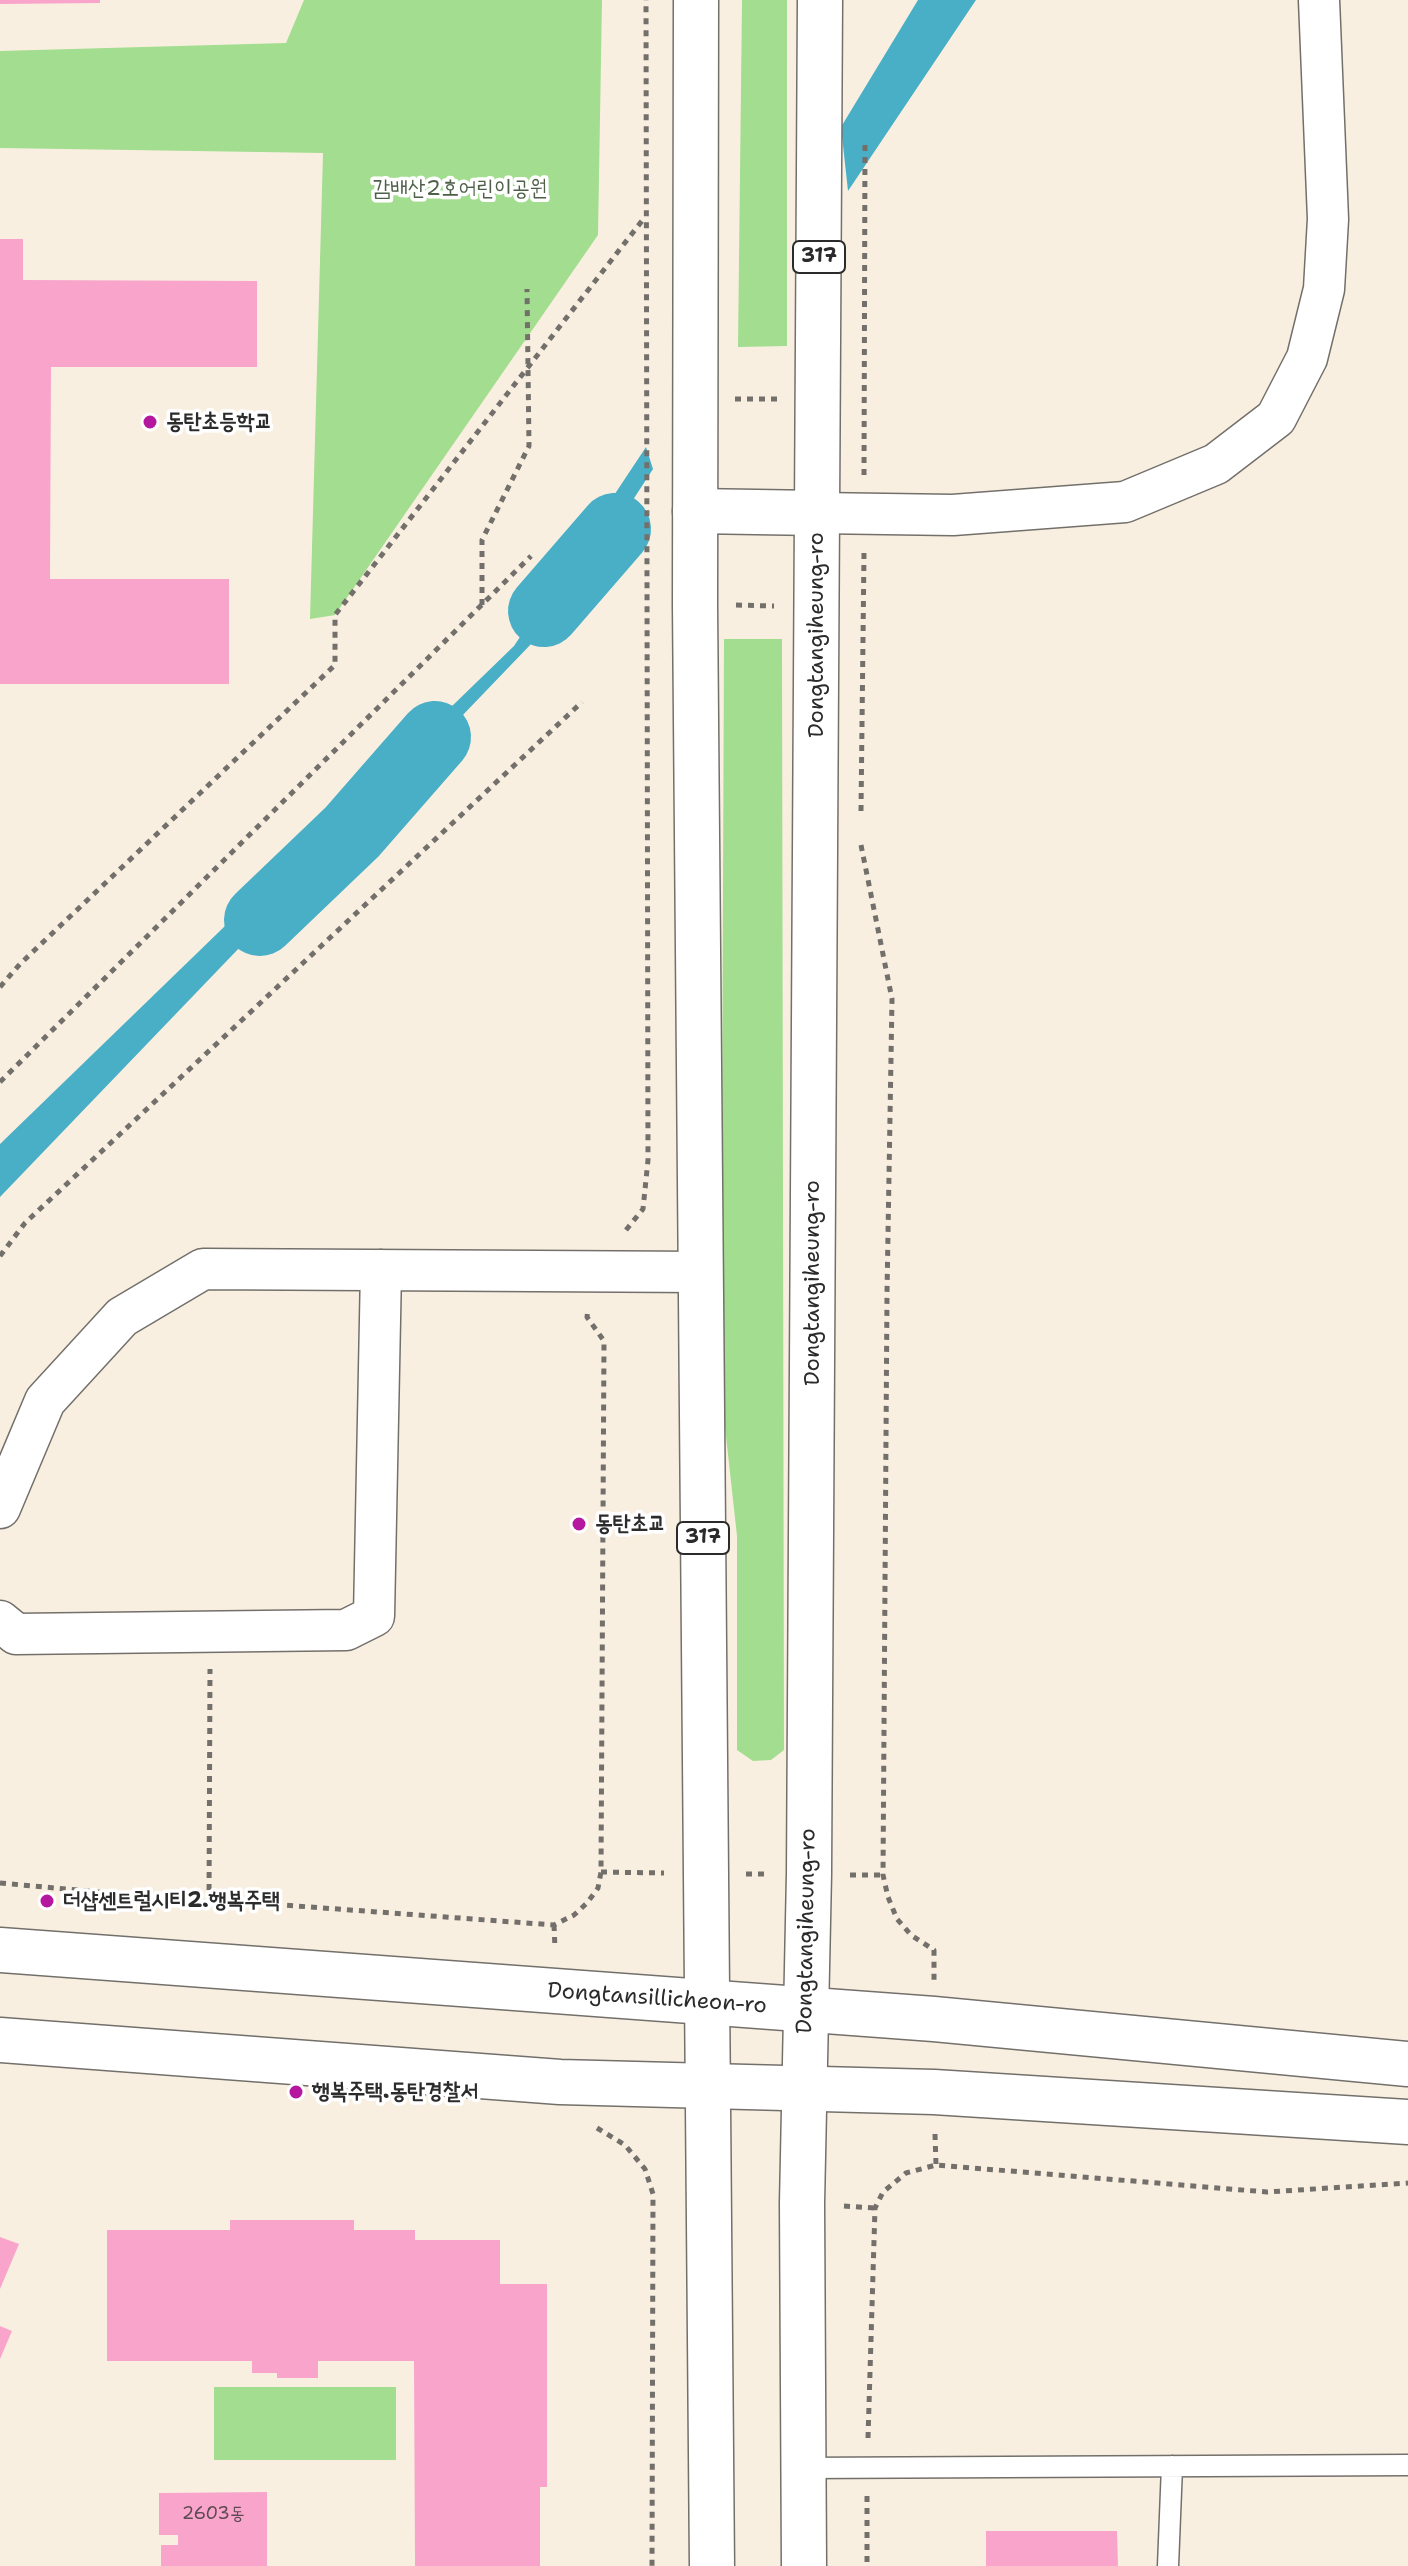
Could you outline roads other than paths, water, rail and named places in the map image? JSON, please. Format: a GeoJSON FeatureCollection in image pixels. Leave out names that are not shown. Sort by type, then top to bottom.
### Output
{"type":"FeatureCollection","features":[{"type":"Feature","properties":{"kind":"main road","name":"317"},"geometry":{"type":"LineString","coordinates":[[696,0],[695,604],[712,2566]]}},
{"type":"Feature","properties":{"kind":"main road","name":"Dongtangiheung-ro"},"geometry":{"type":"LineString","coordinates":[[804,2566],[802,2203],[806,2010],[820,0]]}},
{"type":"Feature","properties":{"kind":"main road"},"geometry":{"type":"LineString","coordinates":[[695,511],[817,513]]}},
{"type":"Feature","properties":{"kind":"main road","name":"Dongtansillicheon-ro"},"geometry":{"type":"LineString","coordinates":[[0,1950],[934,2019],[1408,2064]]}},
{"type":"Feature","properties":{"kind":"main road"},"geometry":{"type":"LineString","coordinates":[[0,2040],[560,2082],[934,2092],[1408,2122]]}},
{"type":"Feature","properties":{"kind":"street"},"geometry":{"type":"LineString","coordinates":[[817,513],[953,515],[1125,502],[1216,464],[1276,418],[1307,358],[1324,289],[1328,219],[1319,0]]}},
{"type":"Feature","properties":{"kind":"street"},"geometry":{"type":"LineString","coordinates":[[0,1508],[45,1401],[122,1317],[203,1269],[701,1272]]}},
{"type":"Feature","properties":{"kind":"street"},"geometry":{"type":"LineString","coordinates":[[0,1621],[16,1634],[211,1632],[346,1630],[374,1616],[381,1270]]}},
{"type":"Feature","properties":{"kind":"lane"},"geometry":{"type":"LineString","coordinates":[[803,2468],[1408,2465]]}},
{"type":"Feature","properties":{"kind":"lane"},"geometry":{"type":"LineString","coordinates":[[1168,2566],[1172,2466]]}},
{"type":"Feature","properties":{"kind":"water"},"geometry":{"type":"Polygon","coordinates":[[[918,0],[976,0],[848,191],[841,127],[918,0]]]}},
{"type":"Feature","properties":{"kind":"water"},"geometry":{"type":"Polygon","coordinates":[[[646,447],[653,469],[557,617],[0,1197],[0,1144],[514,646],[646,447]]]}},
{"type":"Feature","properties":{"kind":"waterway"},"geometry":{"type":"LineString","coordinates":[[544,611],[615,529]]}},
{"type":"Feature","properties":{"kind":"waterway"},"geometry":{"type":"LineString","coordinates":[[260,920],[352,832],[435,737]]}},
{"type":"Feature","properties":{"kind":"place","name":"동탄초등학교"},"geometry":{"type":"Point","coordinates":[150,422]}},
{"type":"Feature","properties":{"kind":"place","name":"동탄초교"},"geometry":{"type":"Point","coordinates":[579,1524]}},
{"type":"Feature","properties":{"kind":"place","name":"더샵센트럴시티2.행복주택"},"geometry":{"type":"Point","coordinates":[47,1901]}},
{"type":"Feature","properties":{"kind":"place","name":"행복주택.동탄경찰서"},"geometry":{"type":"Point","coordinates":[296,2092]}},
{"type":"Feature","properties":{"kind":"park label","name":"감배산2호어린이공원"},"geometry":{"type":"Point","coordinates":[460,189]}}]}
